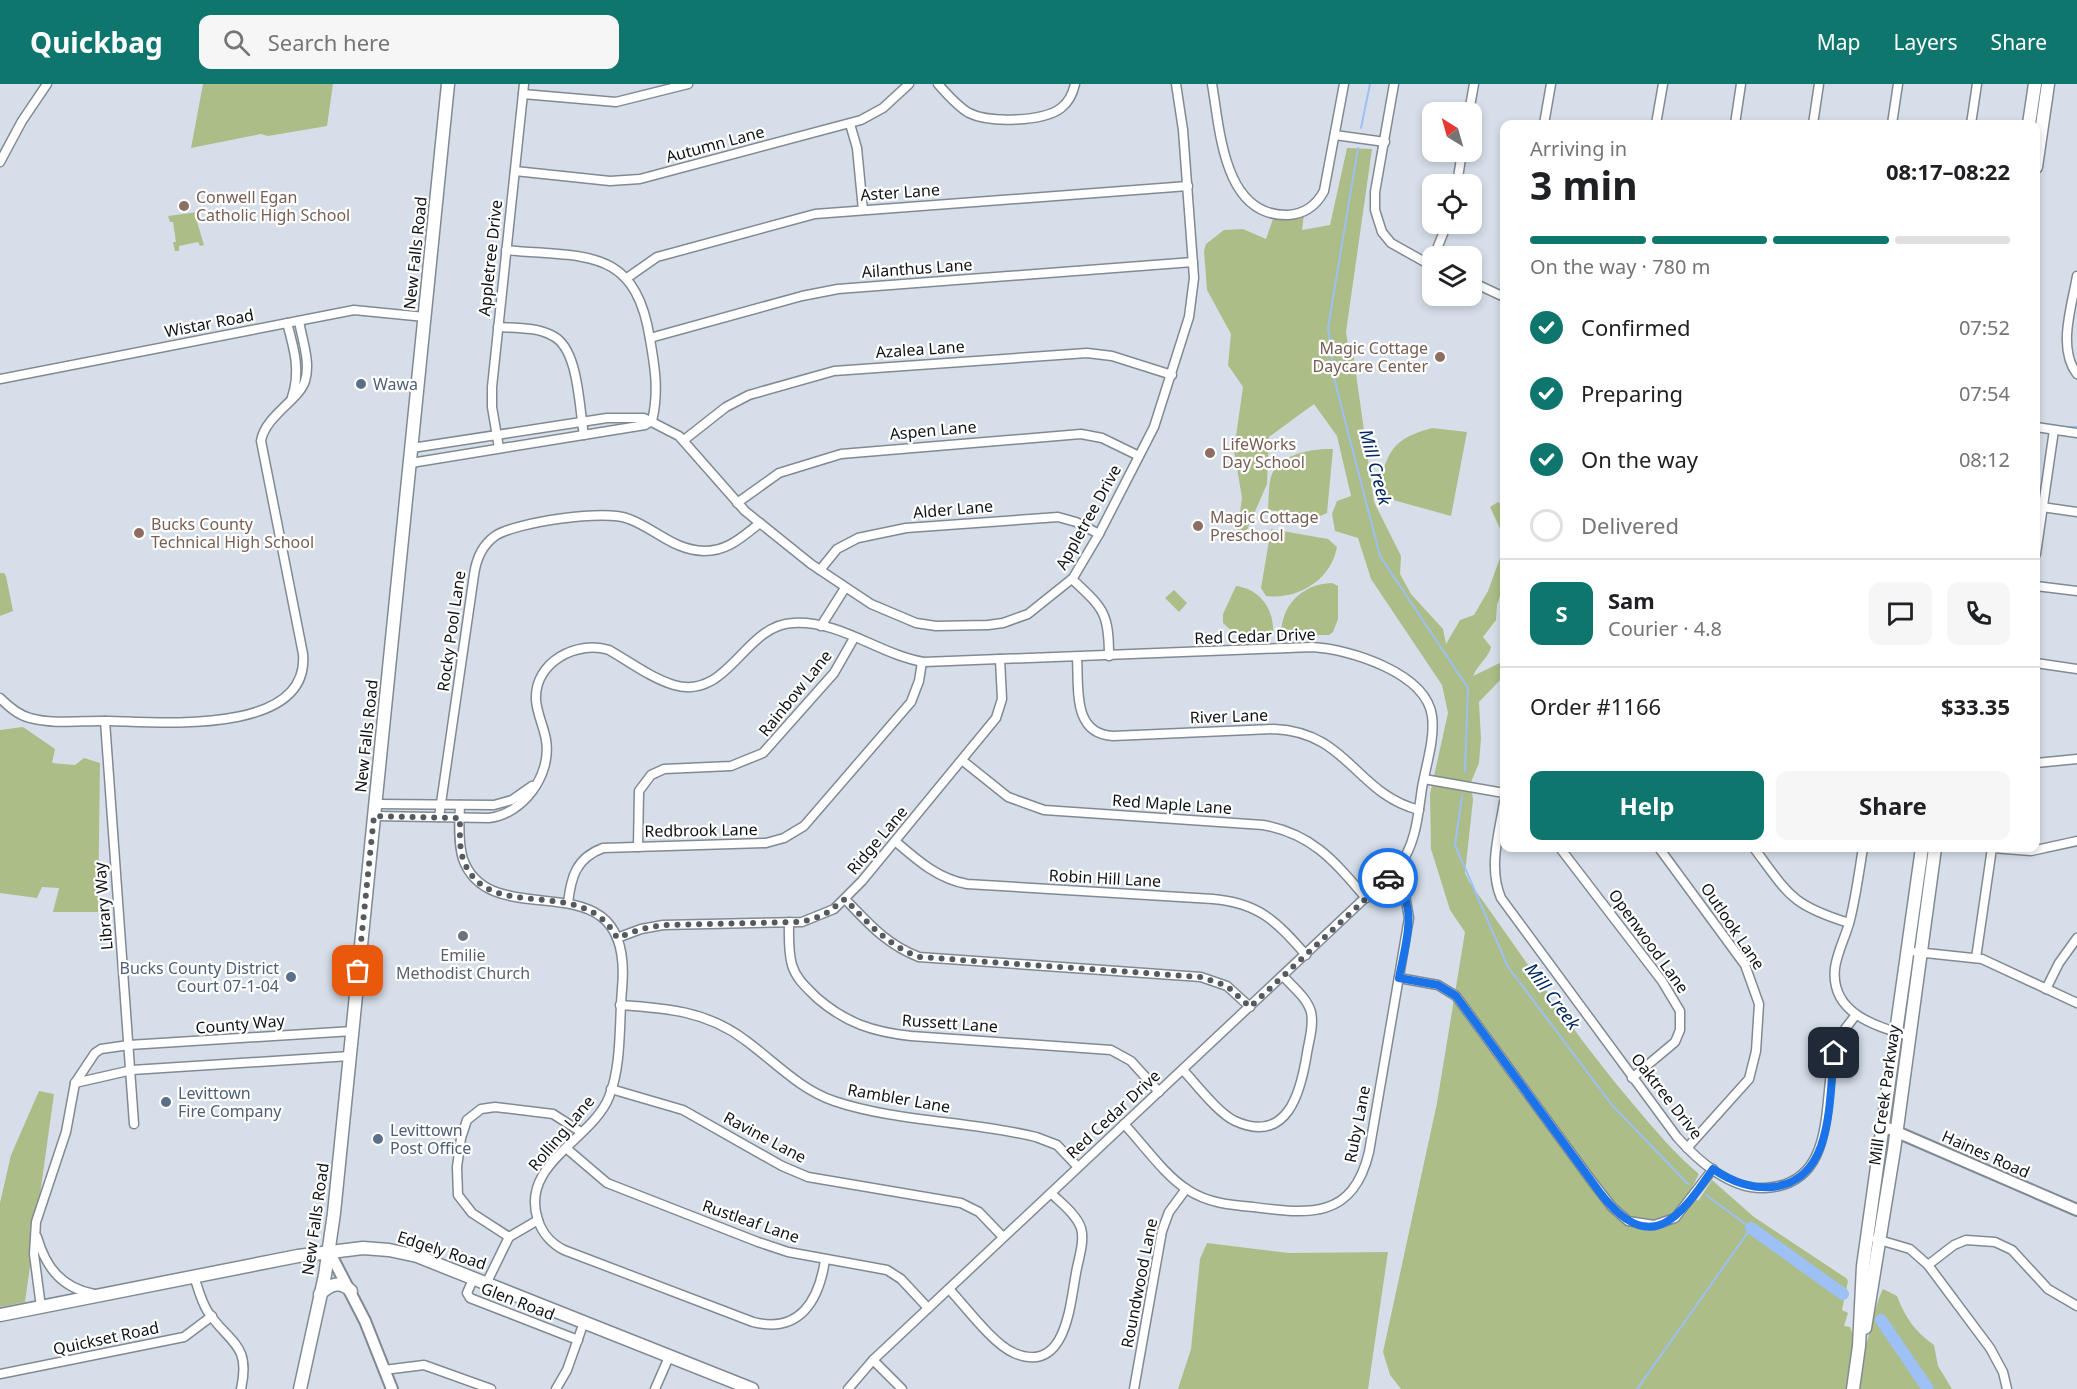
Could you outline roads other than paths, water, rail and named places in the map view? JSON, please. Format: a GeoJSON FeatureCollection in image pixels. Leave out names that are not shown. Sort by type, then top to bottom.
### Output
{"type":"FeatureCollection","features":[{"type":"Feature","properties":{"kind":"main road","name":"New Falls Road"},"geometry":{"type":"LineString","coordinates":[[300,1389],[329,1251],[448,84]]}},
{"type":"Feature","properties":{"kind":"main road"},"geometry":{"type":"LineString","coordinates":[[2030,120],[2035,84]]}},
{"type":"Feature","properties":{"kind":"main road"},"geometry":{"type":"LineString","coordinates":[[2040,139],[2048,84]]}},
{"type":"Feature","properties":{"kind":"main road","name":"Mill Creek Parkway"},"geometry":{"type":"LineString","coordinates":[[1853,1389],[1867,1236],[1921,852]]}},
{"type":"Feature","properties":{"kind":"main road","name":"Mill Creek Parkway"},"geometry":{"type":"LineString","coordinates":[[1858,1346],[1865,1326],[1880,1240],[1934,852]]}},
{"type":"Feature","properties":{"kind":"main road","name":"Edgely Road"},"geometry":{"type":"LineString","coordinates":[[0,1315],[329,1251],[389,1250],[417,1256],[474,1277],[752,1389]]}},
{"type":"Feature","properties":{"kind":"main road"},"geometry":{"type":"LineString","coordinates":[[320,1293],[336,1284],[344,1285],[351,1291]]}},
{"type":"Feature","properties":{"kind":"street"},"geometry":{"type":"LineString","coordinates":[[0,162],[22,121],[47,84]]}},
{"type":"Feature","properties":{"kind":"street","name":"Appletree Drive"},"geometry":{"type":"LineString","coordinates":[[499,448],[492,387],[524,84]]}},
{"type":"Feature","properties":{"kind":"street"},"geometry":{"type":"LineString","coordinates":[[523,94],[616,102],[688,84]]}},
{"type":"Feature","properties":{"kind":"street","name":"Autumn Lane"},"geometry":{"type":"LineString","coordinates":[[515,171],[610,181],[640,179],[850,123],[884,108],[909,84]]}},
{"type":"Feature","properties":{"kind":"street"},"geometry":{"type":"LineString","coordinates":[[938,84],[968,112],[986,118],[1001,119],[1041,116],[1054,112],[1066,103],[1075,84]]}},
{"type":"Feature","properties":{"kind":"street","name":"Appletree Drive"},"geometry":{"type":"LineString","coordinates":[[412,448],[630,416],[652,421],[684,440],[737,503],[760,523],[819,570],[876,607],[916,623],[936,626],[1003,623],[1031,613],[1072,579],[1099,534],[1154,427],[1172,375],[1192,303],[1193,262],[1188,186],[1176,84]]}},
{"type":"Feature","properties":{"kind":"street"},"geometry":{"type":"LineString","coordinates":[[1212,84],[1230,174],[1245,196],[1262,209],[1283,215],[1295,214],[1316,204],[1324,191],[1344,84]]}},
{"type":"Feature","properties":{"kind":"street"},"geometry":{"type":"LineString","coordinates":[[1394,84],[1374,207],[1377,222],[1391,243],[1422,257]]}},
{"type":"Feature","properties":{"kind":"street"},"geometry":{"type":"LineString","coordinates":[[1471,102],[1474,84]]}},
{"type":"Feature","properties":{"kind":"street"},"geometry":{"type":"LineString","coordinates":[[1545,120],[1551,84]]}},
{"type":"Feature","properties":{"kind":"street"},"geometry":{"type":"LineString","coordinates":[[1657,120],[1663,84]]}},
{"type":"Feature","properties":{"kind":"street"},"geometry":{"type":"LineString","coordinates":[[1736,120],[1741,84]]}},
{"type":"Feature","properties":{"kind":"street"},"geometry":{"type":"LineString","coordinates":[[1814,120],[1819,84]]}},
{"type":"Feature","properties":{"kind":"street"},"geometry":{"type":"LineString","coordinates":[[1893,120],[1898,84]]}},
{"type":"Feature","properties":{"kind":"street"},"geometry":{"type":"LineString","coordinates":[[1972,120],[1977,84]]}},
{"type":"Feature","properties":{"kind":"street"},"geometry":{"type":"LineString","coordinates":[[850,123],[857,148],[862,210]]}},
{"type":"Feature","properties":{"kind":"street"},"geometry":{"type":"LineString","coordinates":[[1335,135],[1384,142]]}},
{"type":"Feature","properties":{"kind":"street","name":"Aster Lane"},"geometry":{"type":"LineString","coordinates":[[627,278],[648,261],[668,253],[794,218],[862,210],[1188,186]]}},
{"type":"Feature","properties":{"kind":"street"},"geometry":{"type":"LineString","coordinates":[[411,462],[645,425],[652,421],[657,393],[650,338],[642,302],[627,278],[595,260],[506,250]]}},
{"type":"Feature","properties":{"kind":"street","name":"Ailanthus Lane"},"geometry":{"type":"LineString","coordinates":[[650,338],[802,296],[838,289],[1193,262]]}},
{"type":"Feature","properties":{"kind":"street"},"geometry":{"type":"LineString","coordinates":[[2077,276],[2067,344],[2069,361],[2077,374]]}},
{"type":"Feature","properties":{"kind":"street"},"geometry":{"type":"LineString","coordinates":[[1482,286],[1500,292]]}},
{"type":"Feature","properties":{"kind":"street","name":"Wistar Road"},"geometry":{"type":"LineString","coordinates":[[0,380],[354,310],[425,316]]}},
{"type":"Feature","properties":{"kind":"street"},"geometry":{"type":"LineString","coordinates":[[0,698],[14,711],[29,718],[202,722],[229,719],[278,702],[292,692],[303,671],[303,654],[264,457],[262,436],[291,397],[303,388],[307,373],[299,321]]}},
{"type":"Feature","properties":{"kind":"street"},"geometry":{"type":"LineString","coordinates":[[287,323],[297,378],[291,397]]}},
{"type":"Feature","properties":{"kind":"street"},"geometry":{"type":"LineString","coordinates":[[498,327],[543,332],[565,345],[573,361],[584,435]]}},
{"type":"Feature","properties":{"kind":"street","name":"Azalea Lane"},"geometry":{"type":"LineString","coordinates":[[684,440],[726,407],[749,395],[844,370],[1087,353],[1112,356],[1172,375]]}},
{"type":"Feature","properties":{"kind":"street"},"geometry":{"type":"LineString","coordinates":[[2040,428],[2077,433]]}},
{"type":"Feature","properties":{"kind":"street"},"geometry":{"type":"LineString","coordinates":[[2040,523],[2054,430]]}},
{"type":"Feature","properties":{"kind":"street","name":"Aspen Lane"},"geometry":{"type":"LineString","coordinates":[[737,503],[769,478],[790,468],[870,450],[1081,434],[1102,438],[1139,456]]}},
{"type":"Feature","properties":{"kind":"street"},"geometry":{"type":"LineString","coordinates":[[2042,507],[2077,513]]}},
{"type":"Feature","properties":{"kind":"street","name":"Rocky Pool Lane"},"geometry":{"type":"LineString","coordinates":[[439,818],[476,560],[494,537],[521,527],[613,514],[629,519],[679,547],[714,550],[736,543],[760,523]]}},
{"type":"Feature","properties":{"kind":"street","name":"Alder Lane"},"geometry":{"type":"LineString","coordinates":[[819,570],[837,549],[849,541],[906,528],[1058,517],[1076,522],[1099,534]]}},
{"type":"Feature","properties":{"kind":"street"},"geometry":{"type":"LineString","coordinates":[[1072,579],[1096,602],[1106,617],[1109,656]]}},
{"type":"Feature","properties":{"kind":"street"},"geometry":{"type":"LineString","coordinates":[[2040,586],[2077,591]]}},
{"type":"Feature","properties":{"kind":"street"},"geometry":{"type":"LineString","coordinates":[[821,626],[845,588]]}},
{"type":"Feature","properties":{"kind":"street","name":"Red Cedar Drive"},"geometry":{"type":"LineString","coordinates":[[375,810],[439,818],[489,818],[507,814],[523,803],[546,760],[546,741],[537,693],[546,670],[561,655],[579,648],[600,648],[662,680],[686,687],[707,682],[723,674],[754,640],[773,627],[793,623],[821,626],[922,662],[1077,658],[1312,647],[1330,649],[1407,678],[1426,698],[1433,725],[1419,810],[1409,851],[1388,877],[873,1360],[848,1389]]}},
{"type":"Feature","properties":{"kind":"street","name":"Rainbow Lane"},"geometry":{"type":"LineString","coordinates":[[638,847],[639,791],[651,775],[664,769],[731,766],[763,753],[834,673],[854,638]]}},
{"type":"Feature","properties":{"kind":"street","name":"River Lane"},"geometry":{"type":"LineString","coordinates":[[1077,658],[1081,713],[1087,726],[1099,734],[1113,736],[1274,729],[1298,732],[1323,741],[1340,752],[1384,796],[1403,806],[1419,810]]}},
{"type":"Feature","properties":{"kind":"street","name":"Ridge Lane"},"geometry":{"type":"LineString","coordinates":[[617,938],[641,929],[663,925],[789,922],[814,919],[834,909],[895,841],[988,729],[1000,708],[1000,659]]}},
{"type":"Feature","properties":{"kind":"street","name":"Redbrook Lane"},"geometry":{"type":"LineString","coordinates":[[568,903],[573,874],[588,855],[603,848],[753,845],[776,841],[796,832],[817,814],[911,702],[922,662]]}},
{"type":"Feature","properties":{"kind":"street"},"geometry":{"type":"LineString","coordinates":[[2040,664],[2077,669]]}},
{"type":"Feature","properties":{"kind":"street","name":"Library Way"},"geometry":{"type":"LineString","coordinates":[[105,721],[132,1070],[134,1124]]}},
{"type":"Feature","properties":{"kind":"street"},"geometry":{"type":"LineString","coordinates":[[2040,763],[2077,759]]}},
{"type":"Feature","properties":{"kind":"street","name":"Red Maple Lane"},"geometry":{"type":"LineString","coordinates":[[963,761],[1008,797],[1044,810],[1263,825],[1289,831],[1320,849],[1366,898]]}},
{"type":"Feature","properties":{"kind":"street"},"geometry":{"type":"LineString","coordinates":[[375,810],[441,805],[494,805],[512,800],[531,788],[539,776]]}},
{"type":"Feature","properties":{"kind":"street"},"geometry":{"type":"LineString","coordinates":[[1424,779],[1500,792]]}},
{"type":"Feature","properties":{"kind":"street","name":"Rolling Lane"},"geometry":{"type":"LineString","coordinates":[[460,805],[463,858],[470,872],[491,890],[509,897],[568,903],[594,911],[609,925],[622,952],[623,973],[612,1089],[605,1105],[566,1148],[537,1186],[534,1198],[538,1220]]}},
{"type":"Feature","properties":{"kind":"street","name":"Robin Hill Lane"},"geometry":{"type":"LineString","coordinates":[[895,841],[931,870],[945,878],[967,884],[1213,899],[1249,905],[1269,916],[1306,955]]}},
{"type":"Feature","properties":{"kind":"street","name":"Oaktree Drive"},"geometry":{"type":"LineString","coordinates":[[1500,841],[1494,873],[1501,898],[1632,1078],[1687,1148],[1731,1181],[1746,1186],[1766,1188],[1791,1181],[1810,1166],[1822,1144],[1836,1045],[1856,1015]]}},
{"type":"Feature","properties":{"kind":"street"},"geometry":{"type":"LineString","coordinates":[[2040,848],[2077,841]]}},
{"type":"Feature","properties":{"kind":"street","name":"Openwood Lane"},"geometry":{"type":"LineString","coordinates":[[1563,852],[1671,994],[1680,1011],[1680,1030],[1675,1042],[1632,1078]]}},
{"type":"Feature","properties":{"kind":"street","name":"Outlook Lane"},"geometry":{"type":"LineString","coordinates":[[1662,852],[1745,965],[1759,1004],[1756,1052],[1749,1079],[1687,1148]]}},
{"type":"Feature","properties":{"kind":"street"},"geometry":{"type":"LineString","coordinates":[[1757,852],[1795,900],[1814,912],[1849,923]]}},
{"type":"Feature","properties":{"kind":"street"},"geometry":{"type":"LineString","coordinates":[[1862,852],[1849,923],[1837,958],[1835,979],[1842,999],[1856,1015],[1870,1024],[1909,1036]]}},
{"type":"Feature","properties":{"kind":"street"},"geometry":{"type":"LineString","coordinates":[[1976,958],[1991,852]]}},
{"type":"Feature","properties":{"kind":"street","name":"Ruby Lane"},"geometry":{"type":"LineString","coordinates":[[1124,1124],[1186,1189],[1216,1202],[1302,1213],[1324,1208],[1348,1192],[1362,1174],[1367,1159],[1409,909],[1405,895],[1388,877]]}},
{"type":"Feature","properties":{"kind":"street"},"geometry":{"type":"LineString","coordinates":[[845,899],[883,938],[919,957],[1201,977],[1227,986],[1250,1007]]}},
{"type":"Feature","properties":{"kind":"street","name":"Russett Lane"},"geometry":{"type":"LineString","coordinates":[[789,922],[792,965],[801,981],[835,1013],[855,1024],[884,1034],[1111,1050],[1131,1061],[1159,1092]]}},
{"type":"Feature","properties":{"kind":"street"},"geometry":{"type":"LineString","coordinates":[[2046,989],[2059,963],[2077,938]]}},
{"type":"Feature","properties":{"kind":"street"},"geometry":{"type":"LineString","coordinates":[[1907,951],[1976,958],[2002,967],[2077,1003]]}},
{"type":"Feature","properties":{"kind":"street"},"geometry":{"type":"LineString","coordinates":[[1183,1070],[1233,1120],[1252,1125],[1267,1124],[1282,1118],[1290,1110],[1300,1091],[1312,1021],[1308,1004],[1283,976]]}},
{"type":"Feature","properties":{"kind":"street"},"geometry":{"type":"LineString","coordinates":[[1399,978],[1438,985],[1456,996],[1612,1208],[1628,1221],[1653,1226],[1675,1218],[1713,1169]]}},
{"type":"Feature","properties":{"kind":"street","name":"Rambler Lane"},"geometry":{"type":"LineString","coordinates":[[620,1005],[670,1009],[716,1021],[746,1040],[797,1082],[834,1101],[1036,1137],[1056,1145],[1078,1167]]}},
{"type":"Feature","properties":{"kind":"street","name":"County Way"},"geometry":{"type":"LineString","coordinates":[[75,1083],[95,1053],[101,1049],[129,1045],[352,1031]]}},
{"type":"Feature","properties":{"kind":"street"},"geometry":{"type":"LineString","coordinates":[[41,1307],[35,1268],[35,1229],[44,1193],[66,1132],[75,1083],[132,1070],[350,1056]]}},
{"type":"Feature","properties":{"kind":"street","name":"Ravine Lane"},"geometry":{"type":"LineString","coordinates":[[612,1089],[683,1110],[782,1166],[808,1176],[961,1203],[979,1212],[1003,1238]]}},
{"type":"Feature","properties":{"kind":"street"},"geometry":{"type":"LineString","coordinates":[[509,1237],[472,1213],[458,1195],[457,1167],[460,1138],[467,1120],[481,1109],[495,1107],[553,1114],[581,1132]]}},
{"type":"Feature","properties":{"kind":"street","name":"Haines Road"},"geometry":{"type":"LineString","coordinates":[[1883,1126],[2077,1210]]}},
{"type":"Feature","properties":{"kind":"street","name":"Rustleaf Lane"},"geometry":{"type":"LineString","coordinates":[[566,1148],[596,1175],[618,1188],[758,1242],[825,1260],[892,1272],[928,1308]]}},
{"type":"Feature","properties":{"kind":"street","name":"Roundwood Lane"},"geometry":{"type":"LineString","coordinates":[[1134,1389],[1162,1231],[1169,1212],[1186,1189]]}},
{"type":"Feature","properties":{"kind":"street"},"geometry":{"type":"LineString","coordinates":[[949,1289],[1011,1352],[1037,1355],[1055,1345],[1066,1327],[1082,1230],[1072,1213],[1051,1193]]}},
{"type":"Feature","properties":{"kind":"street"},"geometry":{"type":"LineString","coordinates":[[487,1282],[509,1237],[538,1220],[545,1235],[564,1250],[762,1324],[786,1322],[803,1312],[819,1291],[825,1260]]}},
{"type":"Feature","properties":{"kind":"street"},"geometry":{"type":"LineString","coordinates":[[35,1229],[41,1251],[56,1275],[74,1288],[100,1295]]}},
{"type":"Feature","properties":{"kind":"street"},"geometry":{"type":"LineString","coordinates":[[1867,1236],[1910,1249],[1928,1264],[1990,1348],[2003,1372],[2007,1389]]}},
{"type":"Feature","properties":{"kind":"street"},"geometry":{"type":"LineString","coordinates":[[1928,1264],[1966,1240],[1995,1242],[2021,1258],[2048,1289],[2077,1306]]}},
{"type":"Feature","properties":{"kind":"street"},"geometry":{"type":"LineString","coordinates":[[329,1251],[351,1291],[392,1389]]}},
{"type":"Feature","properties":{"kind":"street"},"geometry":{"type":"LineString","coordinates":[[194,1276],[201,1297],[212,1316],[232,1337],[242,1352],[244,1371],[241,1389]]}},
{"type":"Feature","properties":{"kind":"street","name":"Glen Road"},"geometry":{"type":"LineString","coordinates":[[474,1277],[467,1293],[470,1298],[578,1340]]}},
{"type":"Feature","properties":{"kind":"street","name":"Quickset Road"},"geometry":{"type":"LineString","coordinates":[[0,1374],[183,1336],[212,1316]]}},
{"type":"Feature","properties":{"kind":"street"},"geometry":{"type":"LineString","coordinates":[[556,1389],[564,1377],[584,1322]]}},
{"type":"Feature","properties":{"kind":"street"},"geometry":{"type":"LineString","coordinates":[[655,1389],[669,1357]]}},
{"type":"Feature","properties":{"kind":"street"},"geometry":{"type":"LineString","coordinates":[[873,1360],[902,1389]]}},
{"type":"Feature","properties":{"kind":"street"},"geometry":{"type":"LineString","coordinates":[[384,1370],[424,1365],[491,1389]]}},
{"type":"Feature","properties":{"kind":"waterway","name":"Mill Creek"},"geometry":{"type":"LineString","coordinates":[[1361,128],[1370,84]]}},
{"type":"Feature","properties":{"kind":"waterway","name":"Mill Creek"},"geometry":{"type":"LineString","coordinates":[[1358,148],[1328,328],[1334,378],[1380,556],[1468,688],[1465,772]]}},
{"type":"Feature","properties":{"kind":"waterway"},"geometry":{"type":"LineString","coordinates":[[2062,427],[2077,427]]}},
{"type":"Feature","properties":{"kind":"waterway","name":"Mill Creek"},"geometry":{"type":"LineString","coordinates":[[1462,796],[1455,845],[1508,967],[1612,1105],[1688,1184]]}},
{"type":"Feature","properties":{"kind":"waterway"},"geometry":{"type":"LineString","coordinates":[[1637,1389],[1751,1228],[1706,1195]]}},
{"type":"Feature","properties":{"kind":"waterway","name":"Mill Creek"},"geometry":{"type":"LineString","coordinates":[[1751,1228],[1843,1294]]}},
{"type":"Feature","properties":{"kind":"waterway","name":"Mill Creek"},"geometry":{"type":"LineString","coordinates":[[1881,1320],[1928,1389]]}},
{"type":"Feature","properties":{"kind":"place","name":"Conwell Egan Catholic High School"},"geometry":{"type":"Point","coordinates":[184,206]}},
{"type":"Feature","properties":{"kind":"place","name":"Magic Cottage Daycare Center"},"geometry":{"type":"Point","coordinates":[1440,357]}},
{"type":"Feature","properties":{"kind":"place","name":"Wawa"},"geometry":{"type":"Point","coordinates":[361,384]}},
{"type":"Feature","properties":{"kind":"place","name":"LifeWorks Day School"},"geometry":{"type":"Point","coordinates":[1210,453]}},
{"type":"Feature","properties":{"kind":"place","name":"Magic Cottage Preschool"},"geometry":{"type":"Point","coordinates":[1198,526]}},
{"type":"Feature","properties":{"kind":"place","name":"Bucks County Technical High School"},"geometry":{"type":"Point","coordinates":[139,533]}},
{"type":"Feature","properties":{"kind":"place","name":"Emilie Methodist Church"},"geometry":{"type":"Point","coordinates":[463,936]}},
{"type":"Feature","properties":{"kind":"place","name":"Bucks County District Court 07-1-04"},"geometry":{"type":"Point","coordinates":[291,977]}},
{"type":"Feature","properties":{"kind":"place","name":"Levittown Fire Company"},"geometry":{"type":"Point","coordinates":[166,1102]}},
{"type":"Feature","properties":{"kind":"place","name":"Levittown Post Office"},"geometry":{"type":"Point","coordinates":[378,1139]}}]}
